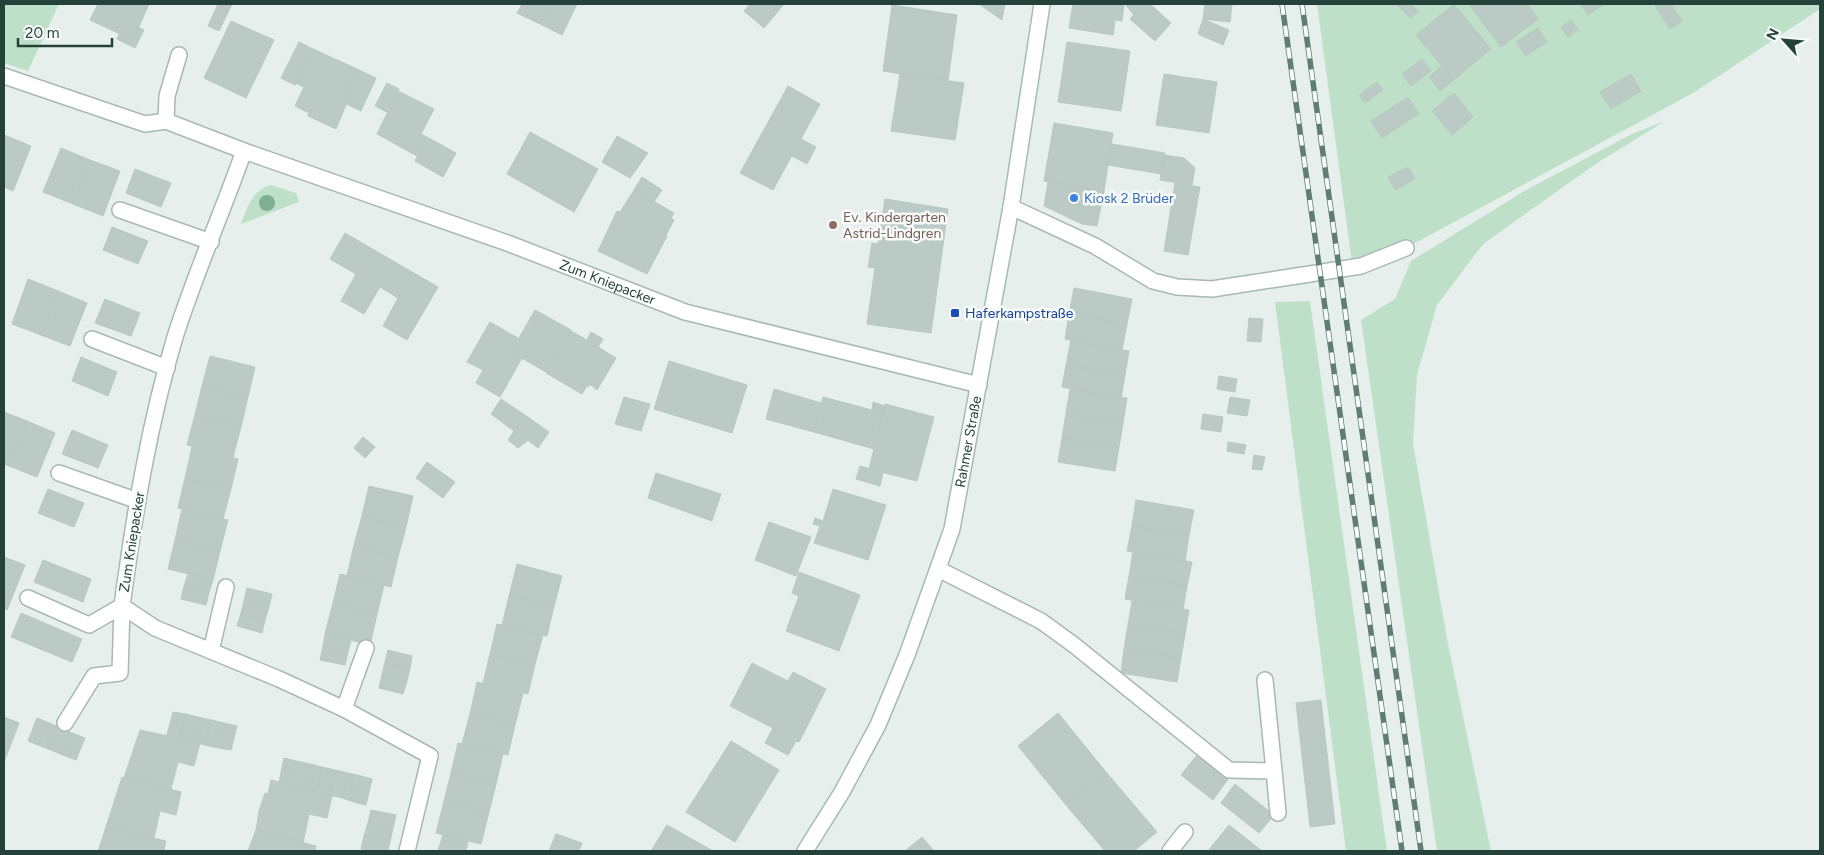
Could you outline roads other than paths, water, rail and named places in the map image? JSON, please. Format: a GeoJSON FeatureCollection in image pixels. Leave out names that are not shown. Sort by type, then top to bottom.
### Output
{"type":"FeatureCollection","features":[{"type":"Feature","properties":{"kind":"street","name":"Rahmer Straße"},"geometry":{"type":"LineString","coordinates":[[805,851],[842,792],[878,725],[907,655],[952,529],[1011,207],[1042,4]]}},
{"type":"Feature","properties":{"kind":"street"},"geometry":{"type":"LineString","coordinates":[[4,76],[145,124],[166,121],[167,96],[179,55]]}},
{"type":"Feature","properties":{"kind":"street","name":"Zum Kniepacker"},"geometry":{"type":"LineString","coordinates":[[166,121],[244,152],[510,244],[685,312],[979,385]]}},
{"type":"Feature","properties":{"kind":"street","name":"Zum Kniepacker"},"geometry":{"type":"LineString","coordinates":[[244,152],[194,284],[166,368],[138,502],[122,606],[154,628],[279,679],[344,709],[430,756],[408,851]]}},
{"type":"Feature","properties":{"kind":"street"},"geometry":{"type":"LineString","coordinates":[[1011,207],[1095,246],[1153,281],[1177,287],[1212,289],[1361,266],[1406,248]]}},
{"type":"Feature","properties":{"kind":"street"},"geometry":{"type":"LineString","coordinates":[[120,210],[211,242]]}},
{"type":"Feature","properties":{"kind":"street"},"geometry":{"type":"LineString","coordinates":[[92,339],[166,368]]}},
{"type":"Feature","properties":{"kind":"street"},"geometry":{"type":"LineString","coordinates":[[60,473],[138,502]]}},
{"type":"Feature","properties":{"kind":"street"},"geometry":{"type":"LineString","coordinates":[[938,569],[1041,621],[1096,662],[1229,770],[1274,771]]}},
{"type":"Feature","properties":{"kind":"street"},"geometry":{"type":"LineString","coordinates":[[210,651],[226,587]]}},
{"type":"Feature","properties":{"kind":"street"},"geometry":{"type":"LineString","coordinates":[[28,598],[89,625],[122,606]]}},
{"type":"Feature","properties":{"kind":"street"},"geometry":{"type":"LineString","coordinates":[[65,723],[94,676],[120,673],[122,606]]}},
{"type":"Feature","properties":{"kind":"street"},"geometry":{"type":"LineString","coordinates":[[344,709],[366,648]]}},
{"type":"Feature","properties":{"kind":"street"},"geometry":{"type":"LineString","coordinates":[[1264,680],[1278,813]]}},
{"type":"Feature","properties":{"kind":"street"},"geometry":{"type":"LineString","coordinates":[[1170,851],[1185,832]]}},
{"type":"Feature","properties":{"kind":"railway"},"geometry":{"type":"LineString","coordinates":[[1282,4],[1402,851]]}},
{"type":"Feature","properties":{"kind":"railway"},"geometry":{"type":"LineString","coordinates":[[1302,4],[1421,851]]}},
{"type":"Feature","properties":{"kind":"place","name":"Kiosk 2 Brüder"},"geometry":{"type":"Point","coordinates":[1074,198]}},
{"type":"Feature","properties":{"kind":"place","name":"Ev. Kindergarten Astrid-Lindgren"},"geometry":{"type":"Point","coordinates":[833,225]}},
{"type":"Feature","properties":{"kind":"place","name":"Haferkampstraße"},"geometry":{"type":"Point","coordinates":[955,313]}}]}
